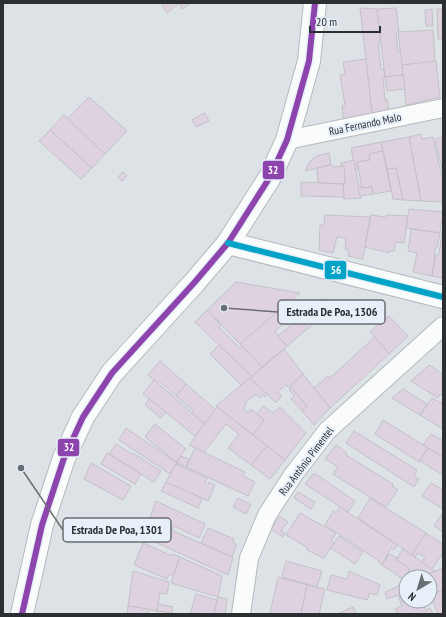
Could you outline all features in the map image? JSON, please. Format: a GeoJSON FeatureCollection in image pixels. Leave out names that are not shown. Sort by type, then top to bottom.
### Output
{"type":"FeatureCollection","features":[{"type":"Feature","properties":{"kind":"main road"},"geometry":{"type":"LineString","coordinates":[[22,614],[42,525],[64,458],[83,417],[112,373],[194,283],[228,243],[270,177],[287,140],[309,61],[315,3]]}},
{"type":"Feature","properties":{"kind":"main road"},"geometry":{"type":"LineString","coordinates":[[228,243],[443,297]]}},
{"type":"Feature","properties":{"kind":"street","name":"Rua Fernando Malo"},"geometry":{"type":"LineString","coordinates":[[287,140],[443,108]]}},
{"type":"Feature","properties":{"kind":"street","name":"Rua Antônio Pimentel"},"geometry":{"type":"LineString","coordinates":[[241,614],[250,558],[267,515],[293,475],[326,431],[443,326]]}},
{"type":"Feature","properties":{"kind":"building"},"geometry":{"type":"Polygon","coordinates":[[[161,3],[179,3],[167,13],[161,3]]]}},
{"type":"Feature","properties":{"kind":"building"},"geometry":{"type":"Polygon","coordinates":[[[179,3],[191,3],[182,9],[179,3]]]}},
{"type":"Feature","properties":{"kind":"building"},"geometry":{"type":"Polygon","coordinates":[[[360,8],[377,9],[381,43],[378,43],[381,69],[384,69],[385,78],[383,78],[385,100],[387,99],[389,110],[372,114],[360,8]]]}},
{"type":"Feature","properties":{"kind":"building"},"geometry":{"type":"Polygon","coordinates":[[[396,8],[399,32],[396,32],[398,52],[401,51],[403,75],[385,77],[377,9],[396,8]]]}},
{"type":"Feature","properties":{"kind":"building"},"geometry":{"type":"Polygon","coordinates":[[[432,9],[433,26],[426,26],[425,10],[432,9]]]}},
{"type":"Feature","properties":{"kind":"building"},"geometry":{"type":"Polygon","coordinates":[[[437,9],[443,9],[443,39],[438,39],[437,9]]]}},
{"type":"Feature","properties":{"kind":"building"},"geometry":{"type":"Polygon","coordinates":[[[433,30],[435,62],[402,65],[398,32],[433,30]]]}},
{"type":"Feature","properties":{"kind":"building"},"geometry":{"type":"Polygon","coordinates":[[[366,59],[372,114],[344,121],[342,106],[345,105],[340,75],[345,74],[343,62],[366,59]]]}},
{"type":"Feature","properties":{"kind":"building"},"geometry":{"type":"Polygon","coordinates":[[[436,61],[440,97],[406,105],[402,65],[436,61]]]}},
{"type":"Feature","properties":{"kind":"building"},"geometry":{"type":"Polygon","coordinates":[[[403,75],[405,89],[387,91],[385,77],[403,75]]]}},
{"type":"Feature","properties":{"kind":"building"},"geometry":{"type":"Polygon","coordinates":[[[89,97],[127,131],[105,154],[67,119],[89,97]]]}},
{"type":"Feature","properties":{"kind":"building"},"geometry":{"type":"Polygon","coordinates":[[[205,113],[209,121],[196,127],[192,120],[205,113]]]}},
{"type":"Feature","properties":{"kind":"building"},"geometry":{"type":"Polygon","coordinates":[[[64,115],[105,154],[92,168],[50,130],[64,115]]]}},
{"type":"Feature","properties":{"kind":"building"},"geometry":{"type":"Polygon","coordinates":[[[50,130],[92,168],[81,179],[39,141],[50,130]]]}},
{"type":"Feature","properties":{"kind":"building"},"geometry":{"type":"Polygon","coordinates":[[[421,134],[422,139],[433,137],[443,182],[443,202],[421,201],[409,137],[421,134]]]}},
{"type":"Feature","properties":{"kind":"building"},"geometry":{"type":"Polygon","coordinates":[[[409,137],[421,201],[403,200],[396,168],[387,169],[381,142],[409,137]]]}},
{"type":"Feature","properties":{"kind":"building"},"geometry":{"type":"Polygon","coordinates":[[[443,137],[443,169],[442,169],[435,139],[443,137]]]}},
{"type":"Feature","properties":{"kind":"building"},"geometry":{"type":"Polygon","coordinates":[[[381,142],[383,151],[369,154],[370,160],[357,162],[358,169],[355,169],[351,148],[381,142]]]}},
{"type":"Feature","properties":{"kind":"building"},"geometry":{"type":"Polygon","coordinates":[[[383,151],[391,191],[373,194],[372,187],[362,188],[357,162],[370,160],[369,154],[383,151]]]}},
{"type":"Feature","properties":{"kind":"building"},"geometry":{"type":"Polygon","coordinates":[[[329,153],[331,165],[305,171],[310,161],[317,156],[329,153]]]}},
{"type":"Feature","properties":{"kind":"building"},"geometry":{"type":"Polygon","coordinates":[[[354,160],[361,198],[344,199],[344,166],[341,166],[341,163],[354,160]]]}},
{"type":"Feature","properties":{"kind":"building"},"geometry":{"type":"Polygon","coordinates":[[[331,165],[333,167],[344,166],[345,184],[318,182],[317,168],[331,165]]]}},
{"type":"Feature","properties":{"kind":"building"},"geometry":{"type":"Polygon","coordinates":[[[396,168],[403,200],[393,199],[387,169],[396,168]]]}},
{"type":"Feature","properties":{"kind":"building"},"geometry":{"type":"Polygon","coordinates":[[[123,172],[127,176],[122,181],[118,177],[123,172]]]}},
{"type":"Feature","properties":{"kind":"building"},"geometry":{"type":"Polygon","coordinates":[[[301,182],[343,184],[344,197],[301,196],[301,182]]]}},
{"type":"Feature","properties":{"kind":"building"},"geometry":{"type":"Polygon","coordinates":[[[362,186],[362,188],[372,187],[373,194],[360,196],[358,187],[362,186]]]}},
{"type":"Feature","properties":{"kind":"building"},"geometry":{"type":"Polygon","coordinates":[[[409,209],[443,212],[440,233],[406,228],[409,209]]]}},
{"type":"Feature","properties":{"kind":"building"},"geometry":{"type":"Polygon","coordinates":[[[325,215],[370,217],[363,259],[348,256],[349,250],[345,249],[346,238],[337,237],[333,253],[319,250],[320,225],[324,225],[325,215]]]}},
{"type":"Feature","properties":{"kind":"building"},"geometry":{"type":"Polygon","coordinates":[[[371,215],[385,217],[386,215],[408,216],[404,243],[396,242],[394,251],[389,251],[389,253],[365,247],[371,215]]]}},
{"type":"Feature","properties":{"kind":"building"},"geometry":{"type":"Polygon","coordinates":[[[411,229],[440,233],[437,248],[435,248],[432,276],[413,272],[417,253],[408,251],[411,229]]]}},
{"type":"Feature","properties":{"kind":"building"},"geometry":{"type":"Polygon","coordinates":[[[442,233],[443,278],[432,276],[436,254],[439,254],[442,233]]]}},
{"type":"Feature","properties":{"kind":"building"},"geometry":{"type":"Polygon","coordinates":[[[236,282],[300,293],[240,344],[207,310],[236,282]]]}},
{"type":"Feature","properties":{"kind":"building"},"geometry":{"type":"Polygon","coordinates":[[[321,299],[338,303],[287,346],[278,336],[321,299]]]}},
{"type":"Feature","properties":{"kind":"building"},"geometry":{"type":"Polygon","coordinates":[[[207,310],[221,325],[219,327],[240,348],[242,346],[262,367],[252,377],[195,322],[207,310]]]}},
{"type":"Feature","properties":{"kind":"building"},"geometry":{"type":"Polygon","coordinates":[[[278,311],[287,321],[275,331],[287,346],[262,367],[240,344],[278,311]]]}},
{"type":"Feature","properties":{"kind":"building"},"geometry":{"type":"Polygon","coordinates":[[[389,316],[408,336],[389,354],[370,332],[389,316]]]}},
{"type":"Feature","properties":{"kind":"building"},"geometry":{"type":"Polygon","coordinates":[[[375,337],[389,354],[330,408],[314,388],[328,376],[330,378],[375,337]]]}},
{"type":"Feature","properties":{"kind":"building"},"geometry":{"type":"Polygon","coordinates":[[[219,345],[252,377],[241,385],[210,354],[219,345]]]}},
{"type":"Feature","properties":{"kind":"building"},"geometry":{"type":"Polygon","coordinates":[[[284,349],[303,374],[290,386],[307,406],[302,411],[291,399],[294,395],[286,385],[277,392],[282,396],[276,403],[250,378],[284,349]]]}},
{"type":"Feature","properties":{"kind":"building"},"geometry":{"type":"Polygon","coordinates":[[[160,361],[186,384],[176,396],[159,381],[157,383],[148,375],[160,361]]]}},
{"type":"Feature","properties":{"kind":"building"},"geometry":{"type":"Polygon","coordinates":[[[429,365],[443,374],[443,396],[440,394],[438,398],[411,381],[429,365]]]}},
{"type":"Feature","properties":{"kind":"building"},"geometry":{"type":"Polygon","coordinates":[[[303,374],[330,408],[314,425],[302,411],[307,406],[290,386],[303,374]]]}},
{"type":"Feature","properties":{"kind":"building"},"geometry":{"type":"Polygon","coordinates":[[[250,378],[267,394],[265,397],[263,395],[260,398],[256,394],[246,402],[244,410],[248,413],[251,409],[264,420],[253,435],[216,406],[250,378]]]}},
{"type":"Feature","properties":{"kind":"building"},"geometry":{"type":"Polygon","coordinates":[[[154,380],[205,424],[195,436],[143,394],[154,380]]]}},
{"type":"Feature","properties":{"kind":"building"},"geometry":{"type":"Polygon","coordinates":[[[186,384],[216,410],[205,424],[192,413],[194,411],[176,396],[186,384]]]}},
{"type":"Feature","properties":{"kind":"building"},"geometry":{"type":"Polygon","coordinates":[[[403,389],[427,404],[420,415],[392,398],[403,389]]]}},
{"type":"Feature","properties":{"kind":"building"},"geometry":{"type":"Polygon","coordinates":[[[432,398],[443,404],[443,429],[420,415],[432,398]]]}},
{"type":"Feature","properties":{"kind":"building"},"geometry":{"type":"Polygon","coordinates":[[[149,399],[166,412],[161,418],[145,405],[149,399]]]}},
{"type":"Feature","properties":{"kind":"building"},"geometry":{"type":"Polygon","coordinates":[[[263,406],[273,413],[280,407],[306,433],[285,460],[253,435],[264,420],[257,414],[263,406]]]}},
{"type":"Feature","properties":{"kind":"building"},"geometry":{"type":"Polygon","coordinates":[[[217,407],[267,446],[251,465],[228,448],[239,434],[226,424],[204,452],[189,445],[217,407]]]}},
{"type":"Feature","properties":{"kind":"building"},"geometry":{"type":"Polygon","coordinates":[[[383,420],[428,448],[419,462],[375,434],[383,420]]]}},
{"type":"Feature","properties":{"kind":"building"},"geometry":{"type":"Polygon","coordinates":[[[155,424],[186,449],[176,462],[145,437],[155,424]]]}},
{"type":"Feature","properties":{"kind":"building"},"geometry":{"type":"Polygon","coordinates":[[[126,428],[177,463],[170,474],[119,440],[126,428]]]}},
{"type":"Feature","properties":{"kind":"building"},"geometry":{"type":"Polygon","coordinates":[[[354,431],[417,470],[414,476],[419,479],[414,487],[346,443],[354,431]]]}},
{"type":"Feature","properties":{"kind":"building"},"geometry":{"type":"Polygon","coordinates":[[[431,434],[443,441],[443,457],[423,445],[431,434]]]}},
{"type":"Feature","properties":{"kind":"building"},"geometry":{"type":"Polygon","coordinates":[[[116,444],[161,471],[154,482],[109,454],[116,444]]]}},
{"type":"Feature","properties":{"kind":"building"},"geometry":{"type":"Polygon","coordinates":[[[336,445],[347,453],[346,455],[393,484],[392,486],[398,490],[386,507],[333,474],[338,467],[325,459],[336,445]]]}},
{"type":"Feature","properties":{"kind":"building"},"geometry":{"type":"Polygon","coordinates":[[[267,446],[285,460],[270,479],[251,465],[267,446]]]}},
{"type":"Feature","properties":{"kind":"building"},"geometry":{"type":"Polygon","coordinates":[[[195,448],[245,472],[243,476],[255,482],[248,496],[186,467],[195,448]]]}},
{"type":"Feature","properties":{"kind":"building"},"geometry":{"type":"Polygon","coordinates":[[[428,448],[443,457],[443,475],[420,461],[428,448]]]}},
{"type":"Feature","properties":{"kind":"building"},"geometry":{"type":"Polygon","coordinates":[[[107,453],[141,474],[135,484],[101,464],[107,453]]]}},
{"type":"Feature","properties":{"kind":"building"},"geometry":{"type":"Polygon","coordinates":[[[181,456],[189,459],[186,467],[177,463],[181,456]]]}},
{"type":"Feature","properties":{"kind":"building"},"geometry":{"type":"Polygon","coordinates":[[[91,463],[131,486],[123,500],[84,479],[91,463]]]}},
{"type":"Feature","properties":{"kind":"building"},"geometry":{"type":"Polygon","coordinates":[[[176,464],[207,478],[205,483],[208,485],[209,482],[215,485],[208,501],[166,482],[176,464]]]}},
{"type":"Feature","properties":{"kind":"building"},"geometry":{"type":"Polygon","coordinates":[[[314,473],[355,501],[348,512],[305,484],[314,473]]]}},
{"type":"Feature","properties":{"kind":"building"},"geometry":{"type":"Polygon","coordinates":[[[166,482],[202,498],[198,508],[161,491],[166,482]]]}},
{"type":"Feature","properties":{"kind":"building"},"geometry":{"type":"Polygon","coordinates":[[[431,483],[443,490],[443,509],[422,496],[431,483]]]}},
{"type":"Feature","properties":{"kind":"building"},"geometry":{"type":"Polygon","coordinates":[[[298,492],[315,502],[311,509],[294,498],[298,492]]]}},
{"type":"Feature","properties":{"kind":"building"},"geometry":{"type":"Polygon","coordinates":[[[238,498],[251,505],[246,514],[233,507],[238,498]]]}},
{"type":"Feature","properties":{"kind":"building"},"geometry":{"type":"Polygon","coordinates":[[[370,498],[426,533],[412,555],[358,518],[370,498]]]}},
{"type":"Feature","properties":{"kind":"building"},"geometry":{"type":"Polygon","coordinates":[[[156,501],[205,524],[199,538],[174,526],[172,530],[149,520],[156,501]]]}},
{"type":"Feature","properties":{"kind":"building"},"geometry":{"type":"Polygon","coordinates":[[[340,507],[397,545],[394,550],[391,548],[382,565],[379,561],[325,525],[333,511],[336,513],[340,507]]]}},
{"type":"Feature","properties":{"kind":"building"},"geometry":{"type":"Polygon","coordinates":[[[300,513],[336,533],[331,541],[334,543],[324,558],[307,550],[308,548],[286,535],[300,513]]]}},
{"type":"Feature","properties":{"kind":"building"},"geometry":{"type":"Polygon","coordinates":[[[443,514],[443,532],[434,526],[443,514]]]}},
{"type":"Feature","properties":{"kind":"building"},"geometry":{"type":"Polygon","coordinates":[[[280,516],[288,522],[281,531],[285,533],[283,537],[271,529],[280,516]]]}},
{"type":"Feature","properties":{"kind":"building"},"geometry":{"type":"Polygon","coordinates":[[[164,527],[232,557],[228,575],[157,543],[164,527]]]}},
{"type":"Feature","properties":{"kind":"building"},"geometry":{"type":"Polygon","coordinates":[[[208,528],[234,539],[233,542],[236,546],[232,557],[201,543],[208,528]]]}},
{"type":"Feature","properties":{"kind":"building"},"geometry":{"type":"Polygon","coordinates":[[[426,533],[443,544],[443,553],[432,569],[422,562],[425,557],[418,553],[415,557],[412,555],[426,533]]]}},
{"type":"Feature","properties":{"kind":"building"},"geometry":{"type":"Polygon","coordinates":[[[339,536],[363,552],[355,564],[331,548],[339,536]]]}},
{"type":"Feature","properties":{"kind":"building"},"geometry":{"type":"Polygon","coordinates":[[[143,543],[172,556],[173,554],[180,557],[173,576],[169,574],[167,579],[134,565],[143,543]]]}},
{"type":"Feature","properties":{"kind":"building"},"geometry":{"type":"Polygon","coordinates":[[[403,549],[432,569],[408,569],[396,560],[403,549]]]}},
{"type":"Feature","properties":{"kind":"building"},"geometry":{"type":"Polygon","coordinates":[[[389,554],[397,558],[396,560],[409,568],[398,569],[398,576],[382,565],[389,554]]]}},
{"type":"Feature","properties":{"kind":"building"},"geometry":{"type":"Polygon","coordinates":[[[180,557],[222,576],[218,597],[171,583],[180,557]]]}},
{"type":"Feature","properties":{"kind":"building"},"geometry":{"type":"Polygon","coordinates":[[[286,561],[322,571],[317,587],[282,577],[286,561]]]}},
{"type":"Feature","properties":{"kind":"building"},"geometry":{"type":"Polygon","coordinates":[[[443,568],[443,590],[438,592],[438,570],[443,568]]]}},
{"type":"Feature","properties":{"kind":"building"},"geometry":{"type":"Polygon","coordinates":[[[133,571],[169,582],[167,594],[160,593],[157,611],[128,606],[133,571]]]}},
{"type":"Feature","properties":{"kind":"building"},"geometry":{"type":"Polygon","coordinates":[[[349,571],[380,585],[377,595],[370,593],[367,600],[327,590],[331,575],[347,579],[349,571]]]}},
{"type":"Feature","properties":{"kind":"building"},"geometry":{"type":"Polygon","coordinates":[[[278,577],[307,585],[301,614],[270,614],[278,577]]]}},
{"type":"Feature","properties":{"kind":"building"},"geometry":{"type":"Polygon","coordinates":[[[307,585],[325,589],[319,614],[301,614],[307,585]]]}},
{"type":"Feature","properties":{"kind":"building"},"geometry":{"type":"Polygon","coordinates":[[[398,586],[398,595],[387,599],[385,592],[398,586]]]}},
{"type":"Feature","properties":{"kind":"building"},"geometry":{"type":"Polygon","coordinates":[[[443,590],[443,614],[438,614],[436,609],[438,609],[438,592],[443,590]]]}},
{"type":"Feature","properties":{"kind":"building"},"geometry":{"type":"Polygon","coordinates":[[[196,594],[217,600],[214,614],[190,614],[196,594]]]}},
{"type":"Feature","properties":{"kind":"building"},"geometry":{"type":"Polygon","coordinates":[[[218,597],[227,599],[225,614],[214,614],[218,597]]]}},
{"type":"Feature","properties":{"kind":"building"},"geometry":{"type":"Polygon","coordinates":[[[158,604],[173,607],[172,613],[157,611],[158,604]]]}},
{"type":"Feature","properties":{"kind":"building"},"geometry":{"type":"Polygon","coordinates":[[[128,606],[148,609],[148,614],[127,614],[128,606]]]}},
{"type":"Feature","properties":{"kind":"building"},"geometry":{"type":"Polygon","coordinates":[[[353,607],[356,614],[337,614],[353,607]]]}},
{"type":"Feature","properties":{"kind":"building"},"geometry":{"type":"Polygon","coordinates":[[[398,608],[398,609],[430,609],[433,614],[398,614],[395,609],[398,608]]]}},
{"type":"Feature","properties":{"kind":"transit line","name":"32"},"geometry":{"type":"LineString","coordinates":[[22,614],[42,525],[64,458],[83,417],[112,373],[194,283],[228,243],[270,177],[287,140],[309,61],[315,3]]}},
{"type":"Feature","properties":{"kind":"transit line","name":"56"},"geometry":{"type":"LineString","coordinates":[[228,243],[443,297]]}},
{"type":"Feature","properties":{"kind":"place","name":"Estrada De Poa, 1306"},"geometry":{"type":"Point","coordinates":[224,308]}},
{"type":"Feature","properties":{"kind":"place","name":"Estrada De Poa, 1301"},"geometry":{"type":"Point","coordinates":[21,468]}}]}
